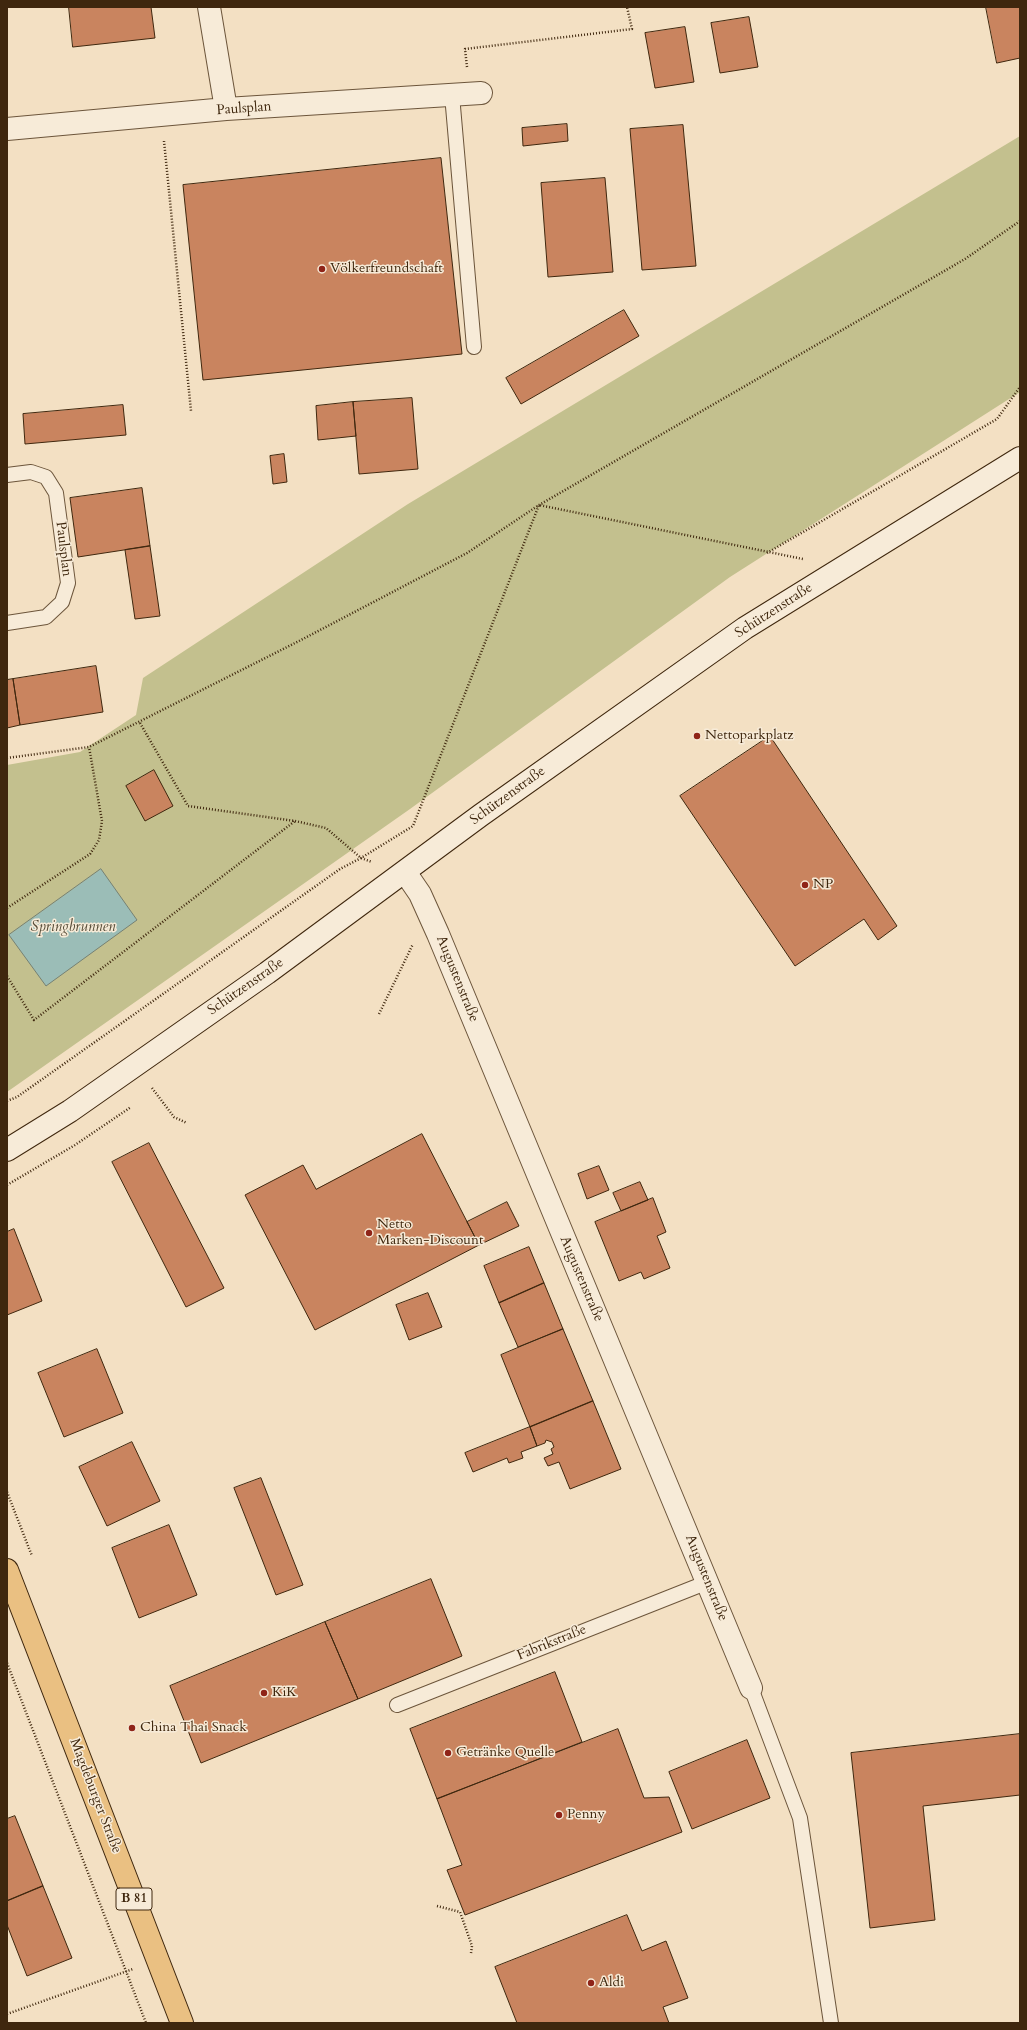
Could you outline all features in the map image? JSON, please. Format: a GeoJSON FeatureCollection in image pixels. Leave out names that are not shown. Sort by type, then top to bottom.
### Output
{"type":"FeatureCollection","features":[{"type":"Feature","properties":{"kind":"main road","name":"Magdeburger Straße"},"geometry":{"type":"LineString","coordinates":[[7,1570],[182,2023]]}},
{"type":"Feature","properties":{"kind":"street"},"geometry":{"type":"LineString","coordinates":[[209,7],[226,109]]}},
{"type":"Feature","properties":{"kind":"street","name":"Paulsplan"},"geometry":{"type":"LineString","coordinates":[[7,129],[226,109],[467,94]]}},
{"type":"Feature","properties":{"kind":"street","name":"Schützenstraße"},"geometry":{"type":"LineString","coordinates":[[7,1150],[70,1111],[279,964],[482,815],[745,628],[843,566],[1020,458]]}},
{"type":"Feature","properties":{"kind":"street","name":"Augustenstraße"},"geometry":{"type":"LineString","coordinates":[[405,872],[420,894],[436,928],[751,1688]]}},
{"type":"Feature","properties":{"kind":"lane"},"geometry":{"type":"LineString","coordinates":[[467,94],[474,347]]}},
{"type":"Feature","properties":{"kind":"lane","name":"Paulsplan"},"geometry":{"type":"LineString","coordinates":[[7,475],[32,472],[46,477],[56,493],[68,583],[62,602],[46,617],[7,623]]}},
{"type":"Feature","properties":{"kind":"lane","name":"Fabrikstraße"},"geometry":{"type":"LineString","coordinates":[[397,1705],[708,1582]]}},
{"type":"Feature","properties":{"kind":"lane"},"geometry":{"type":"LineString","coordinates":[[751,1688],[800,1818],[831,2023]]}},
{"type":"Feature","properties":{"kind":"path"},"geometry":{"type":"LineString","coordinates":[[467,94],[466,49],[632,28],[627,7]]}},
{"type":"Feature","properties":{"kind":"path"},"geometry":{"type":"LineString","coordinates":[[161,116],[191,411]]}},
{"type":"Feature","properties":{"kind":"path"},"geometry":{"type":"LineString","coordinates":[[7,758],[89,747],[140,723],[467,553],[539,505],[965,260],[1020,221]]}},
{"type":"Feature","properties":{"kind":"path"},"geometry":{"type":"LineString","coordinates":[[767,553],[997,419],[1020,387]]}},
{"type":"Feature","properties":{"kind":"path"},"geometry":{"type":"LineString","coordinates":[[539,505],[767,553],[843,566]]}},
{"type":"Feature","properties":{"kind":"path"},"geometry":{"type":"LineString","coordinates":[[7,1101],[17,1097],[340,869],[413,826],[539,505]]}},
{"type":"Feature","properties":{"kind":"path"},"geometry":{"type":"LineString","coordinates":[[140,723],[188,806],[295,821],[326,828],[361,858],[405,872]]}},
{"type":"Feature","properties":{"kind":"path"},"geometry":{"type":"LineString","coordinates":[[7,908],[90,854],[99,840],[102,821],[89,747]]}},
{"type":"Feature","properties":{"kind":"path"},"geometry":{"type":"LineString","coordinates":[[7,976],[34,1020],[295,821]]}},
{"type":"Feature","properties":{"kind":"path"},"geometry":{"type":"LineString","coordinates":[[379,1014],[413,944],[436,928]]}},
{"type":"Feature","properties":{"kind":"path"},"geometry":{"type":"LineString","coordinates":[[154,1091],[174,1117],[187,1123]]}},
{"type":"Feature","properties":{"kind":"path"},"geometry":{"type":"LineString","coordinates":[[7,1185],[75,1145],[131,1107]]}},
{"type":"Feature","properties":{"kind":"path"},"geometry":{"type":"LineString","coordinates":[[7,1663],[146,2023]]}},
{"type":"Feature","properties":{"kind":"path"},"geometry":{"type":"LineString","coordinates":[[437,1906],[460,1912],[472,1946],[471,1953]]}},
{"type":"Feature","properties":{"kind":"path"},"geometry":{"type":"LineString","coordinates":[[7,2014],[126,1972],[157,1959]]}},
{"type":"Feature","properties":{"kind":"shaded area"},"geometry":{"type":"Polygon","coordinates":[[[1020,136],[1020,392],[730,577],[410,809],[7,1092],[7,765],[80,752],[136,715],[143,678],[408,504],[1020,136]]]}},
{"type":"Feature","properties":{"kind":"water","name":"Springbrunnen"},"geometry":{"type":"Polygon","coordinates":[[[101,869],[137,920],[46,986],[9,935],[101,869]]]}},
{"type":"Feature","properties":{"kind":"building"},"geometry":{"type":"Polygon","coordinates":[[[69,7],[151,7],[155,38],[73,47],[69,7]]]}},
{"type":"Feature","properties":{"kind":"building"},"geometry":{"type":"Polygon","coordinates":[[[986,7],[1020,7],[1020,58],[997,63],[986,7]]]}},
{"type":"Feature","properties":{"kind":"building"},"geometry":{"type":"Polygon","coordinates":[[[749,17],[758,67],[720,73],[711,23],[749,17]]]}},
{"type":"Feature","properties":{"kind":"building"},"geometry":{"type":"Polygon","coordinates":[[[685,27],[694,82],[655,88],[645,33],[685,27]]]}},
{"type":"Feature","properties":{"kind":"building"},"geometry":{"type":"Polygon","coordinates":[[[567,124],[568,141],[523,146],[522,128],[567,124]]]}},
{"type":"Feature","properties":{"kind":"building"},"geometry":{"type":"Polygon","coordinates":[[[683,125],[696,266],[642,270],[630,129],[683,125]]]}},
{"type":"Feature","properties":{"kind":"building","name":"Völkerfreundschaft"},"geometry":{"type":"Polygon","coordinates":[[[441,158],[462,354],[203,380],[183,185],[441,158]]]}},
{"type":"Feature","properties":{"kind":"building"},"geometry":{"type":"Polygon","coordinates":[[[605,178],[613,272],[548,277],[541,183],[605,178]]]}},
{"type":"Feature","properties":{"kind":"building"},"geometry":{"type":"Polygon","coordinates":[[[624,310],[639,336],[521,404],[506,378],[624,310]]]}},
{"type":"Feature","properties":{"kind":"building"},"geometry":{"type":"Polygon","coordinates":[[[412,398],[418,469],[359,474],[353,402],[412,398]]]}},
{"type":"Feature","properties":{"kind":"building"},"geometry":{"type":"Polygon","coordinates":[[[353,402],[356,436],[318,440],[316,406],[353,402]]]}},
{"type":"Feature","properties":{"kind":"building"},"geometry":{"type":"Polygon","coordinates":[[[123,405],[126,435],[25,444],[23,414],[123,405]]]}},
{"type":"Feature","properties":{"kind":"building"},"geometry":{"type":"Polygon","coordinates":[[[284,454],[287,482],[273,484],[270,456],[284,454]]]}},
{"type":"Feature","properties":{"kind":"building"},"geometry":{"type":"Polygon","coordinates":[[[142,488],[150,546],[78,557],[70,498],[142,488]]]}},
{"type":"Feature","properties":{"kind":"building"},"geometry":{"type":"Polygon","coordinates":[[[150,546],[160,616],[135,619],[125,550],[150,546]]]}},
{"type":"Feature","properties":{"kind":"building"},"geometry":{"type":"Polygon","coordinates":[[[96,666],[103,712],[20,725],[13,679],[96,666]]]}},
{"type":"Feature","properties":{"kind":"building"},"geometry":{"type":"Polygon","coordinates":[[[13,679],[20,725],[7,728],[7,680],[13,679]]]}},
{"type":"Feature","properties":{"kind":"building","name":"NP"},"geometry":{"type":"Polygon","coordinates":[[[770,736],[897,926],[878,940],[864,919],[795,966],[680,796],[770,736]]]}},
{"type":"Feature","properties":{"kind":"building"},"geometry":{"type":"Polygon","coordinates":[[[154,770],[173,806],[145,821],[126,786],[154,770]]]}},
{"type":"Feature","properties":{"kind":"building","name":"Netto Marken-Discount"},"geometry":{"type":"Polygon","coordinates":[[[422,1134],[479,1245],[315,1330],[245,1195],[303,1165],[316,1189],[422,1134]]]}},
{"type":"Feature","properties":{"kind":"building"},"geometry":{"type":"Polygon","coordinates":[[[149,1143],[224,1288],[186,1307],[112,1162],[149,1143]]]}},
{"type":"Feature","properties":{"kind":"building"},"geometry":{"type":"Polygon","coordinates":[[[599,1166],[609,1190],[587,1199],[578,1174],[599,1166]]]}},
{"type":"Feature","properties":{"kind":"building"},"geometry":{"type":"Polygon","coordinates":[[[640,1182],[648,1200],[621,1211],[613,1193],[640,1182]]]}},
{"type":"Feature","properties":{"kind":"building"},"geometry":{"type":"Polygon","coordinates":[[[653,1198],[666,1232],[657,1236],[670,1268],[644,1279],[641,1272],[619,1281],[595,1222],[653,1198]]]}},
{"type":"Feature","properties":{"kind":"building"},"geometry":{"type":"Polygon","coordinates":[[[507,1202],[519,1226],[479,1245],[467,1222],[507,1202]]]}},
{"type":"Feature","properties":{"kind":"building"},"geometry":{"type":"Polygon","coordinates":[[[14,1229],[42,1301],[7,1315],[7,1232],[14,1229]]]}},
{"type":"Feature","properties":{"kind":"building"},"geometry":{"type":"Polygon","coordinates":[[[529,1247],[544,1283],[499,1303],[484,1266],[529,1247]]]}},
{"type":"Feature","properties":{"kind":"building"},"geometry":{"type":"Polygon","coordinates":[[[544,1283],[563,1329],[518,1347],[499,1303],[544,1283]]]}},
{"type":"Feature","properties":{"kind":"building"},"geometry":{"type":"Polygon","coordinates":[[[428,1293],[442,1327],[409,1340],[396,1305],[428,1293]]]}},
{"type":"Feature","properties":{"kind":"building"},"geometry":{"type":"Polygon","coordinates":[[[563,1329],[593,1401],[530,1427],[501,1355],[563,1329]]]}},
{"type":"Feature","properties":{"kind":"building"},"geometry":{"type":"Polygon","coordinates":[[[97,1349],[123,1413],[64,1437],[38,1373],[97,1349]]]}},
{"type":"Feature","properties":{"kind":"building"},"geometry":{"type":"Polygon","coordinates":[[[593,1401],[621,1469],[570,1489],[559,1462],[548,1466],[544,1458],[553,1454],[551,1449],[554,1447],[552,1442],[546,1440],[545,1443],[537,1446],[530,1427],[593,1401]]]}},
{"type":"Feature","properties":{"kind":"building"},"geometry":{"type":"Polygon","coordinates":[[[530,1427],[537,1446],[521,1452],[523,1458],[509,1463],[507,1458],[473,1472],[465,1453],[530,1427]]]}},
{"type":"Feature","properties":{"kind":"building"},"geometry":{"type":"Polygon","coordinates":[[[132,1442],[160,1501],[107,1526],[79,1467],[132,1442]]]}},
{"type":"Feature","properties":{"kind":"building"},"geometry":{"type":"Polygon","coordinates":[[[261,1478],[303,1585],[276,1595],[234,1488],[261,1478]]]}},
{"type":"Feature","properties":{"kind":"building"},"geometry":{"type":"Polygon","coordinates":[[[169,1525],[197,1595],[139,1618],[112,1548],[169,1525]]]}},
{"type":"Feature","properties":{"kind":"building"},"geometry":{"type":"Polygon","coordinates":[[[431,1579],[462,1656],[358,1699],[325,1622],[431,1579]]]}},
{"type":"Feature","properties":{"kind":"building","name":"KiK"},"geometry":{"type":"Polygon","coordinates":[[[325,1622],[358,1699],[201,1763],[170,1686],[325,1622]]]}},
{"type":"Feature","properties":{"kind":"building"},"geometry":{"type":"Polygon","coordinates":[[[555,1672],[582,1742],[437,1799],[410,1729],[555,1672]]]}},
{"type":"Feature","properties":{"kind":"building","name":"Penny"},"geometry":{"type":"Polygon","coordinates":[[[618,1729],[644,1798],[669,1797],[682,1832],[465,1915],[447,1870],[462,1865],[437,1799],[618,1729]]]}},
{"type":"Feature","properties":{"kind":"building"},"geometry":{"type":"Polygon","coordinates":[[[1020,1734],[1020,1795],[923,1806],[935,1920],[870,1928],[851,1753],[1020,1734]]]}},
{"type":"Feature","properties":{"kind":"building"},"geometry":{"type":"Polygon","coordinates":[[[747,1740],[770,1798],[692,1829],[669,1772],[747,1740]]]}},
{"type":"Feature","properties":{"kind":"building"},"geometry":{"type":"Polygon","coordinates":[[[15,1816],[43,1886],[7,1901],[7,1819],[15,1816]]]}},
{"type":"Feature","properties":{"kind":"building"},"geometry":{"type":"Polygon","coordinates":[[[43,1886],[72,1958],[27,1976],[7,1925],[7,1901],[43,1886]]]}},
{"type":"Feature","properties":{"kind":"building","name":"Aldi"},"geometry":{"type":"Polygon","coordinates":[[[627,1915],[642,1951],[666,1941],[688,1998],[663,2007],[669,2023],[517,2023],[495,1967],[627,1915]]]}},
{"type":"Feature","properties":{"kind":"place","name":"Völkerfreundschaft"},"geometry":{"type":"Point","coordinates":[322,269]}},
{"type":"Feature","properties":{"kind":"place","name":"Nettoparkplatz"},"geometry":{"type":"Point","coordinates":[697,736]}},
{"type":"Feature","properties":{"kind":"place","name":"NP"},"geometry":{"type":"Point","coordinates":[805,885]}},
{"type":"Feature","properties":{"kind":"place","name":"Netto Marken-Discount"},"geometry":{"type":"Point","coordinates":[369,1233]}},
{"type":"Feature","properties":{"kind":"place","name":"KiK"},"geometry":{"type":"Point","coordinates":[264,1693]}},
{"type":"Feature","properties":{"kind":"place","name":"China Thai Snack"},"geometry":{"type":"Point","coordinates":[132,1728]}},
{"type":"Feature","properties":{"kind":"place","name":"Getränke Quelle"},"geometry":{"type":"Point","coordinates":[448,1753]}},
{"type":"Feature","properties":{"kind":"place","name":"Penny"},"geometry":{"type":"Point","coordinates":[559,1815]}},
{"type":"Feature","properties":{"kind":"place","name":"Aldi"},"geometry":{"type":"Point","coordinates":[591,1983]}}]}
